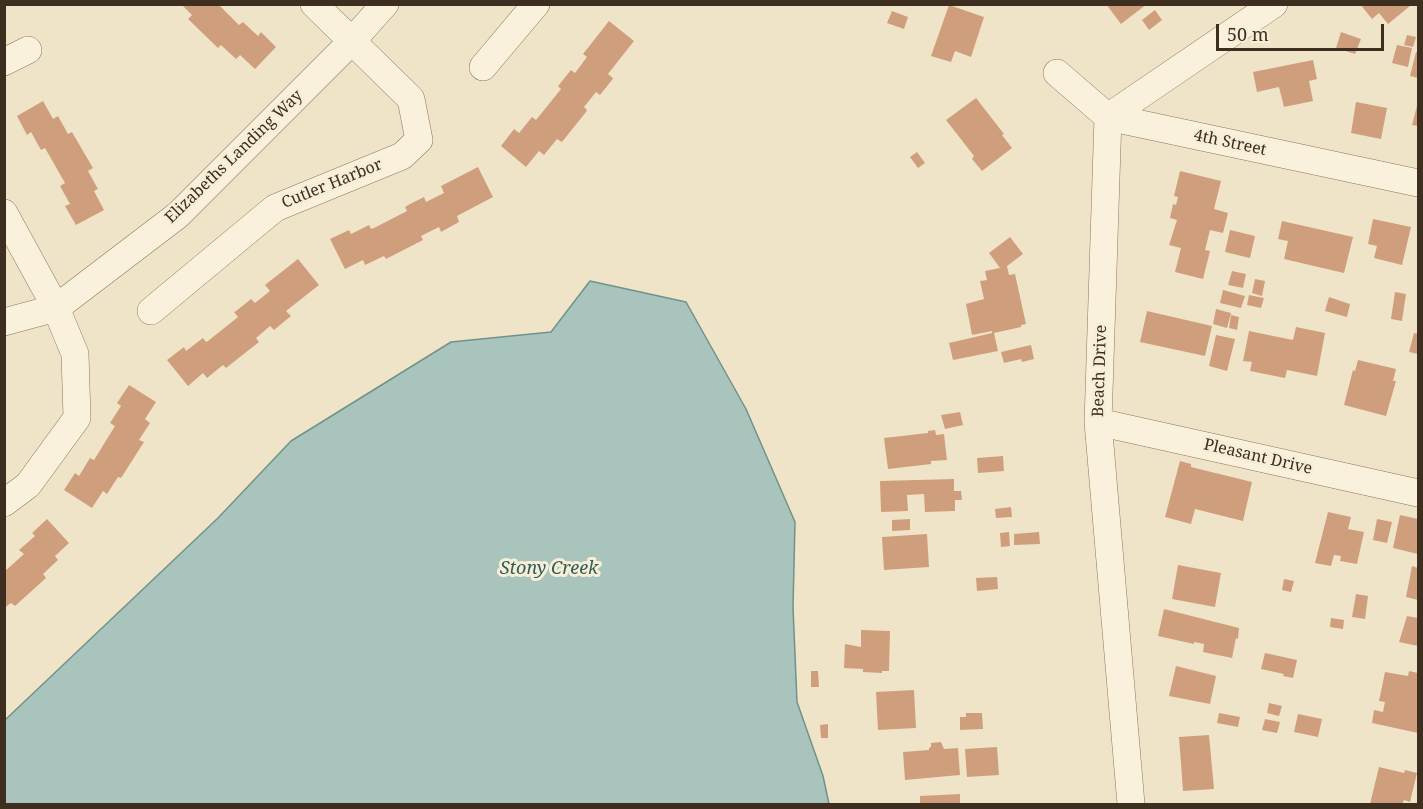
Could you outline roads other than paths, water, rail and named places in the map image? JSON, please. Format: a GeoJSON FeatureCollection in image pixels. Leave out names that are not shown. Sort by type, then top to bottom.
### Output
{"type":"FeatureCollection","features":[{"type":"Feature","properties":{"kind":"street"},"geometry":{"type":"LineString","coordinates":[[314,4],[351,42]]}},
{"type":"Feature","properties":{"kind":"street","name":"Elizabeths Landing Way"},"geometry":{"type":"LineString","coordinates":[[4,322],[56,308],[178,215],[351,42],[385,4]]}},
{"type":"Feature","properties":{"kind":"street"},"geometry":{"type":"LineString","coordinates":[[483,67],[536,4]]}},
{"type":"Feature","properties":{"kind":"street"},"geometry":{"type":"LineString","coordinates":[[1108,117],[1265,10]]}},
{"type":"Feature","properties":{"kind":"street","name":"Cutler Harbor"},"geometry":{"type":"LineString","coordinates":[[151,311],[275,208],[402,156],[419,140],[411,99],[351,42]]}},
{"type":"Feature","properties":{"kind":"street","name":"4th Street"},"geometry":{"type":"LineString","coordinates":[[1057,73],[1108,117],[1419,183]]}},
{"type":"Feature","properties":{"kind":"street","name":"Beach Drive"},"geometry":{"type":"LineString","coordinates":[[1108,117],[1098,422],[1131,804]]}},
{"type":"Feature","properties":{"kind":"street"},"geometry":{"type":"LineString","coordinates":[[4,213],[56,308],[75,354],[77,418],[28,485],[4,503]]}},
{"type":"Feature","properties":{"kind":"street","name":"Pleasant Drive"},"geometry":{"type":"LineString","coordinates":[[1098,422],[1419,493]]}},
{"type":"Feature","properties":{"kind":"water","name":"Stony Creek"},"geometry":{"type":"Polygon","coordinates":[[[590,281],[686,302],[746,409],[795,522],[793,607],[797,702],[823,776],[829,804],[5,804],[5,720],[218,518],[291,441],[451,342],[551,332],[590,281]]]}}]}
